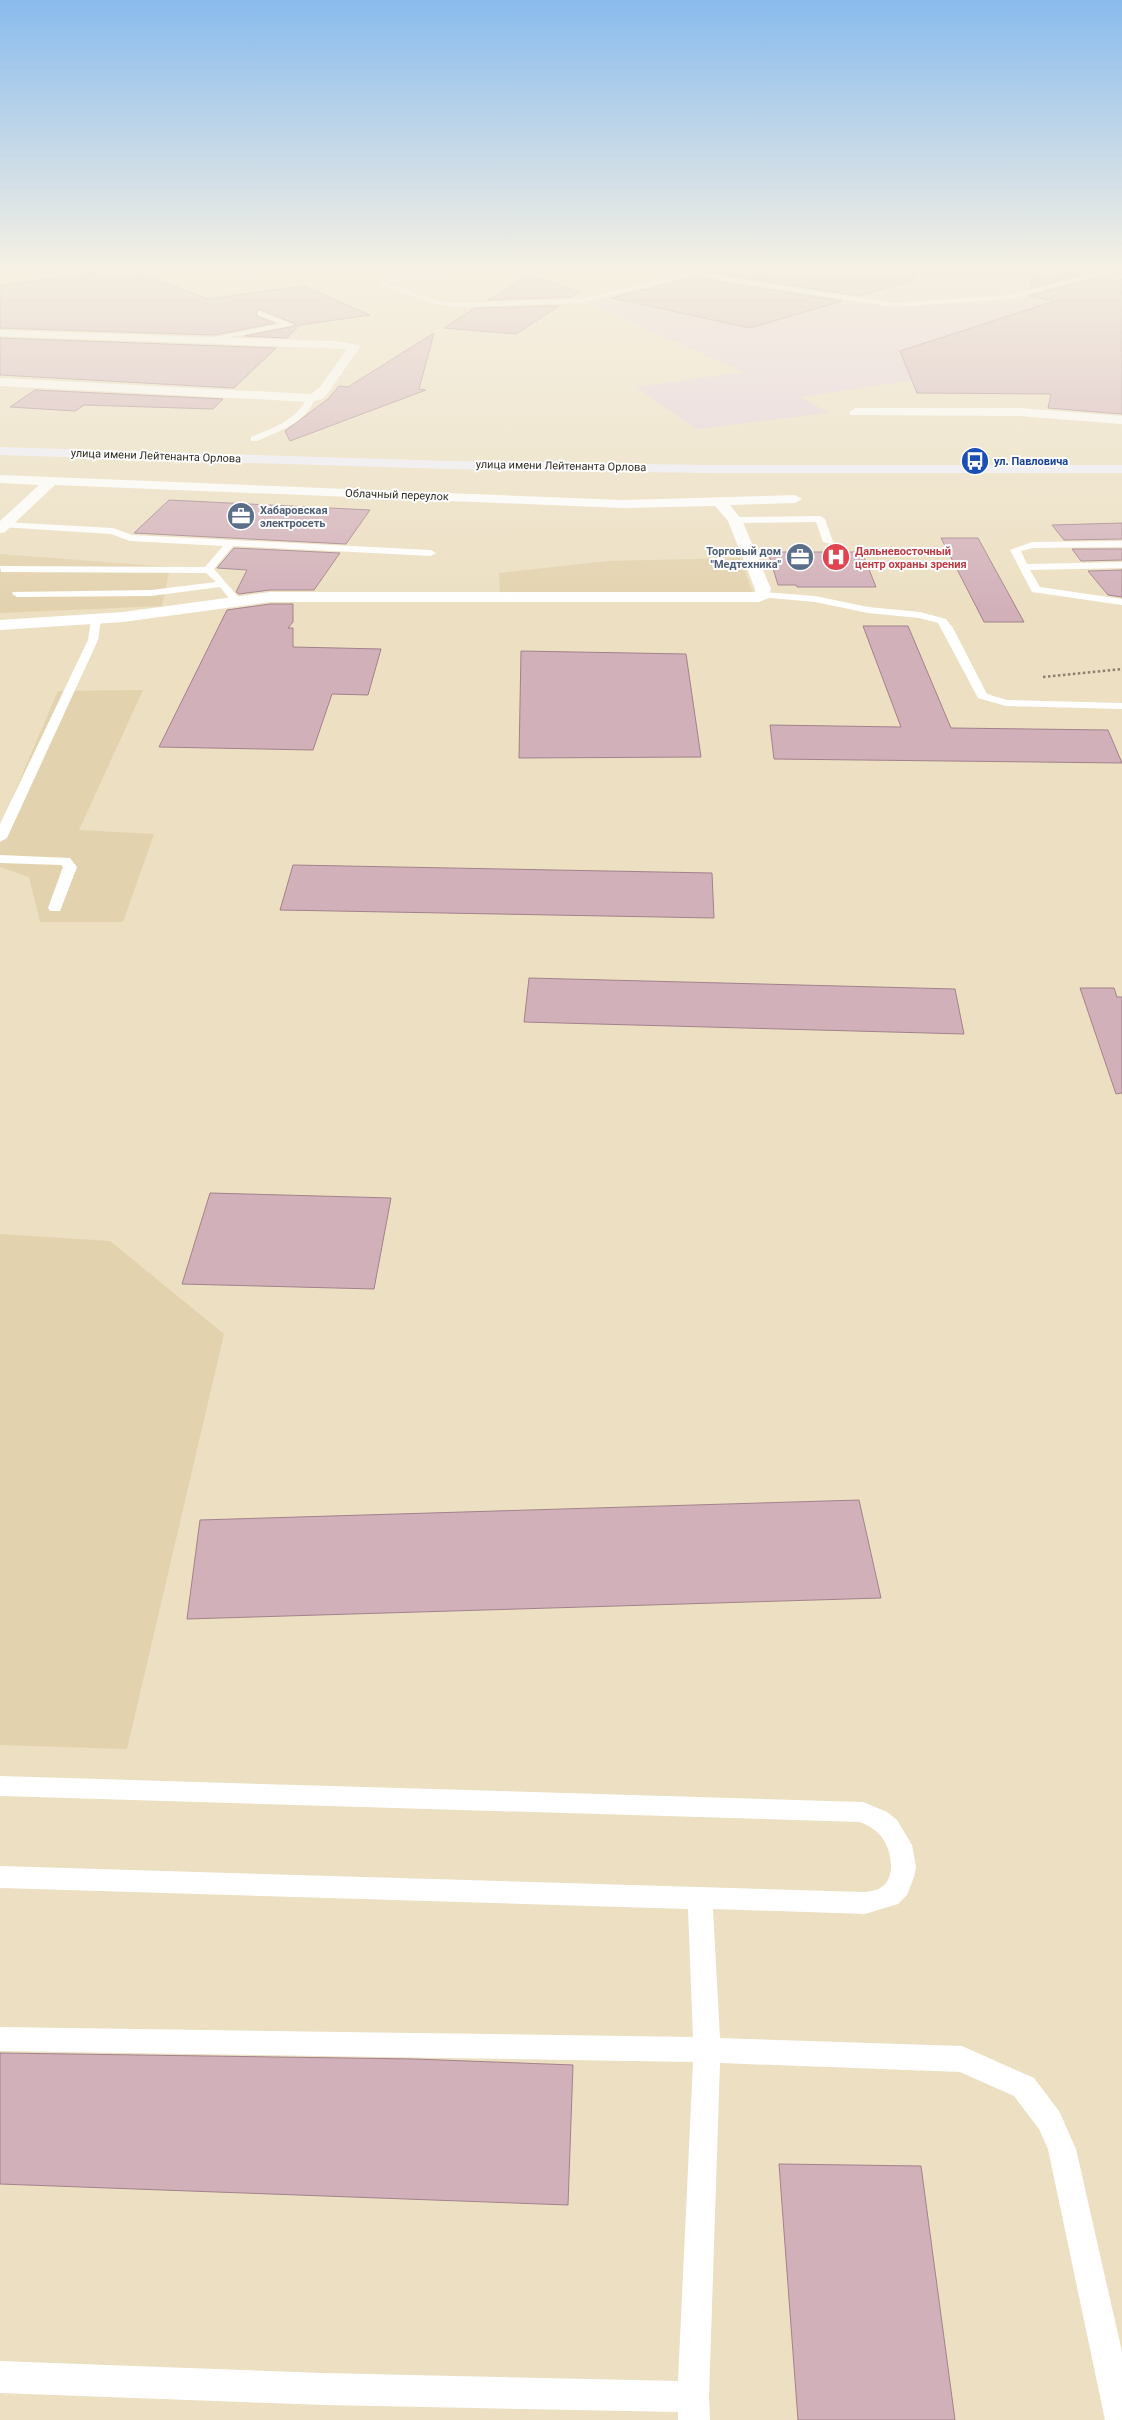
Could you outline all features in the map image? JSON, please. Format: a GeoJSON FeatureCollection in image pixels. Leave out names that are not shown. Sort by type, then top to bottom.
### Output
{"type":"FeatureCollection","features":[{"type":"Feature","properties":{"kind":"main road","name":"улица имени Лейтенанта Орлова"},"geometry":{"type":"LineString","coordinates":[[0,451],[499,466],[710,469],[1122,469]]}},
{"type":"Feature","properties":{"kind":"street"},"geometry":{"type":"LineString","coordinates":[[38,384],[311,398],[318,396],[329,384]]}},
{"type":"Feature","properties":{"kind":"street"},"geometry":{"type":"LineString","coordinates":[[855,412],[1019,412],[1122,420]]}},
{"type":"Feature","properties":{"kind":"street"},"geometry":{"type":"LineString","coordinates":[[1076,425],[1079,420],[1122,420]]}},
{"type":"Feature","properties":{"kind":"street","name":"Облачный переулок"},"geometry":{"type":"LineString","coordinates":[[0,479],[623,504],[795,498]]}},
{"type":"Feature","properties":{"kind":"street"},"geometry":{"type":"LineString","coordinates":[[2,527],[53,480]]}},
{"type":"Feature","properties":{"kind":"street"},"geometry":{"type":"LineString","coordinates":[[0,625],[96,620],[270,597],[758,597],[763,594],[763,590],[735,520],[719,501]]}},
{"type":"Feature","properties":{"kind":"lane"},"geometry":{"type":"LineString","coordinates":[[254,438],[284,426],[302,414],[311,404],[311,398]]}},
{"type":"Feature","properties":{"kind":"lane"},"geometry":{"type":"LineString","coordinates":[[735,520],[820,519],[828,542]]}},
{"type":"Feature","properties":{"kind":"lane"},"geometry":{"type":"LineString","coordinates":[[2,527],[113,531],[130,538],[431,553]]}},
{"type":"Feature","properties":{"kind":"lane"},"geometry":{"type":"LineString","coordinates":[[208,570],[230,543]]}},
{"type":"Feature","properties":{"kind":"lane"},"geometry":{"type":"LineString","coordinates":[[1122,544],[1032,545],[1015,550],[1036,590],[1122,602]]}},
{"type":"Feature","properties":{"kind":"lane"},"geometry":{"type":"LineString","coordinates":[[1024,567],[1122,565]]}},
{"type":"Feature","properties":{"kind":"lane"},"geometry":{"type":"LineString","coordinates":[[1,569],[208,570],[214,574],[236,600]]}},
{"type":"Feature","properties":{"kind":"lane"},"geometry":{"type":"LineString","coordinates":[[17,594],[151,594],[223,584]]}},
{"type":"Feature","properties":{"kind":"lane"},"geometry":{"type":"LineString","coordinates":[[763,594],[815,598],[868,610],[920,615],[942,621],[948,628],[982,696],[1006,703],[1122,706]]}},
{"type":"Feature","properties":{"kind":"lane"},"geometry":{"type":"LineString","coordinates":[[0,838],[93,640],[96,620]]}},
{"type":"Feature","properties":{"kind":"lane"},"geometry":{"type":"LineString","coordinates":[[0,859],[65,861],[70,867],[56,908]]}},
{"type":"Feature","properties":{"kind":"lane"},"geometry":{"type":"LineString","coordinates":[[0,1786],[863,1812],[882,1821],[898,1841],[903,1858],[903,1878],[891,1896],[865,1903],[0,1877]]}},
{"type":"Feature","properties":{"kind":"lane"},"geometry":{"type":"LineString","coordinates":[[0,2377],[325,2389],[694,2408],[707,2050],[700,1897]]}},
{"type":"Feature","properties":{"kind":"lane"},"geometry":{"type":"LineString","coordinates":[[0,2039],[707,2050],[962,2059],[1024,2087],[1049,2120],[1062,2149],[1074,2197],[1121,2420]]}},
{"type":"Feature","properties":{"kind":"path"},"geometry":{"type":"LineString","coordinates":[[1034,678],[1122,669]]}},
{"type":"Feature","properties":{"kind":"shaded area"},"geometry":{"type":"Polygon","coordinates":[[[658,384],[887,384],[801,397],[829,413],[696,429],[636,387],[658,384]]]}},
{"type":"Feature","properties":{"kind":"shaded area"},"geometry":{"type":"Polygon","coordinates":[[[1057,384],[1122,384],[1122,394],[1057,384]]]}},
{"type":"Feature","properties":{"kind":"shaded area"},"geometry":{"type":"Polygon","coordinates":[[[0,554],[170,567],[162,606],[0,613],[0,554]]]}},
{"type":"Feature","properties":{"kind":"shaded area"},"geometry":{"type":"Polygon","coordinates":[[[740,558],[753,593],[500,592],[499,573],[608,561],[740,558]]]}},
{"type":"Feature","properties":{"kind":"shaded area"},"geometry":{"type":"Polygon","coordinates":[[[143,690],[79,830],[154,834],[123,922],[40,922],[29,877],[0,867],[0,826],[58,691],[143,690]]]}},
{"type":"Feature","properties":{"kind":"shaded area"},"geometry":{"type":"Polygon","coordinates":[[[0,1234],[110,1241],[224,1334],[127,1749],[0,1745],[0,1234]]]}},
{"type":"Feature","properties":{"kind":"building"},"geometry":{"type":"Polygon","coordinates":[[[161,384],[238,384],[234,388],[161,384]]]}},
{"type":"Feature","properties":{"kind":"building"},"geometry":{"type":"Polygon","coordinates":[[[353,384],[420,384],[419,389],[426,390],[290,441],[285,431],[328,399],[339,386],[348,387],[353,384]]]}},
{"type":"Feature","properties":{"kind":"building"},"geometry":{"type":"Polygon","coordinates":[[[913,384],[1122,384],[1122,414],[1048,408],[1051,394],[917,393],[913,384]]]}},
{"type":"Feature","properties":{"kind":"building"},"geometry":{"type":"Polygon","coordinates":[[[35,390],[223,399],[213,409],[84,405],[75,411],[10,407],[35,390]]]}},
{"type":"Feature","properties":{"kind":"building","name":"Хабаровская электросеть"},"geometry":{"type":"Polygon","coordinates":[[[169,500],[370,510],[346,544],[134,533],[169,500]]]}},
{"type":"Feature","properties":{"kind":"building"},"geometry":{"type":"Polygon","coordinates":[[[1122,523],[1122,539],[1064,540],[1052,525],[1122,523]]]}},
{"type":"Feature","properties":{"kind":"building"},"geometry":{"type":"Polygon","coordinates":[[[941,538],[978,538],[1024,622],[984,622],[941,538]]]}},
{"type":"Feature","properties":{"kind":"building"},"geometry":{"type":"Polygon","coordinates":[[[234,548],[340,553],[314,590],[270,590],[239,594],[236,592],[247,570],[217,568],[234,548]]]}},
{"type":"Feature","properties":{"kind":"building"},"geometry":{"type":"Polygon","coordinates":[[[1072,549],[1122,549],[1122,560],[1081,561],[1072,549]]]}},
{"type":"Feature","properties":{"kind":"building"},"geometry":{"type":"Polygon","coordinates":[[[768,552],[862,552],[876,587],[797,587],[796,585],[778,585],[768,552]]]}},
{"type":"Feature","properties":{"kind":"building"},"geometry":{"type":"Polygon","coordinates":[[[1122,570],[1122,597],[1108,595],[1088,571],[1122,570]]]}},
{"type":"Feature","properties":{"kind":"building"},"geometry":{"type":"Polygon","coordinates":[[[270,604],[293,604],[293,622],[288,628],[293,628],[293,647],[381,649],[368,695],[332,694],[313,750],[159,747],[227,610],[270,604]]]}},
{"type":"Feature","properties":{"kind":"building"},"geometry":{"type":"Polygon","coordinates":[[[863,626],[908,626],[951,728],[1108,730],[1122,763],[774,759],[770,725],[901,727],[863,626]]]}},
{"type":"Feature","properties":{"kind":"building"},"geometry":{"type":"Polygon","coordinates":[[[521,651],[686,654],[701,757],[519,758],[521,651]]]}},
{"type":"Feature","properties":{"kind":"building"},"geometry":{"type":"Polygon","coordinates":[[[293,865],[712,873],[714,918],[280,910],[293,865]]]}},
{"type":"Feature","properties":{"kind":"building"},"geometry":{"type":"Polygon","coordinates":[[[529,978],[955,989],[964,1034],[524,1022],[529,978]]]}},
{"type":"Feature","properties":{"kind":"building"},"geometry":{"type":"Polygon","coordinates":[[[1080,988],[1114,988],[1117,997],[1122,997],[1122,1093],[1116,1094],[1080,988]]]}},
{"type":"Feature","properties":{"kind":"building"},"geometry":{"type":"Polygon","coordinates":[[[210,1193],[391,1198],[374,1289],[182,1284],[210,1193]]]}},
{"type":"Feature","properties":{"kind":"building"},"geometry":{"type":"Polygon","coordinates":[[[859,1500],[881,1598],[187,1619],[200,1520],[859,1500]]]}},
{"type":"Feature","properties":{"kind":"building"},"geometry":{"type":"Polygon","coordinates":[[[0,2053],[414,2059],[573,2065],[568,2205],[0,2184],[0,2053]]]}},
{"type":"Feature","properties":{"kind":"building"},"geometry":{"type":"Polygon","coordinates":[[[779,2164],[921,2166],[955,2420],[798,2420],[779,2164]]]}},
{"type":"Feature","properties":{"kind":"place","name":"ул. Павловича"},"geometry":{"type":"Point","coordinates":[975,461]}},
{"type":"Feature","properties":{"kind":"place","name":"Хабаровская электросеть"},"geometry":{"type":"Point","coordinates":[241,516]}},
{"type":"Feature","properties":{"kind":"place","name":"Торговый дом \"Медтехника\""},"geometry":{"type":"Point","coordinates":[800,557]}},
{"type":"Feature","properties":{"kind":"place","name":"Дальневосточный центр охраны зрения"},"geometry":{"type":"Point","coordinates":[836,557]}}]}
